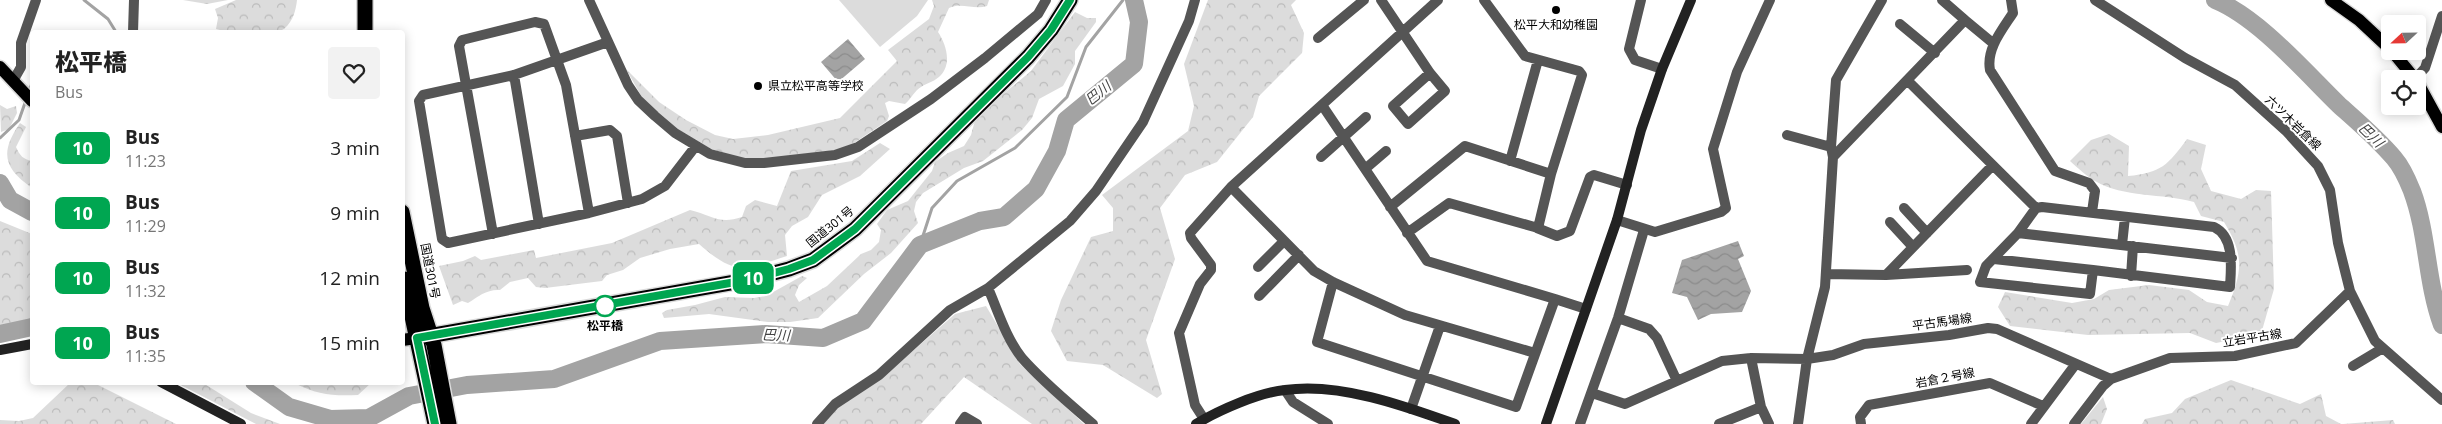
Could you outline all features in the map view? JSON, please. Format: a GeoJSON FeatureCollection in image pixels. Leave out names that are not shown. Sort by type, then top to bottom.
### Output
{"type":"FeatureCollection","features":[{"type":"Feature","properties":{"kind":"highway"},"geometry":{"type":"LineString","coordinates":[[365,0],[365,30]]}},
{"type":"Feature","properties":{"kind":"highway","name":"国道301号"},"geometry":{"type":"LineString","coordinates":[[421,341],[738,281],[789,269],[813,260],[855,229],[1028,57],[1051,30],[1070,0]]}},
{"type":"Feature","properties":{"kind":"highway","name":"国道301号"},"geometry":{"type":"LineString","coordinates":[[405,226],[422,308],[421,341],[435,424]]}},
{"type":"Feature","properties":{"kind":"highway","name":"国道301号"},"geometry":{"type":"LineString","coordinates":[[405,282],[421,341],[449,424]]}},
{"type":"Feature","properties":{"kind":"main road"},"geometry":{"type":"LineString","coordinates":[[2331,0],[2358,20],[2381,41]]}},
{"type":"Feature","properties":{"kind":"main road"},"geometry":{"type":"LineString","coordinates":[[2399,60],[2408,70]]}},
{"type":"Feature","properties":{"kind":"main road"},"geometry":{"type":"LineString","coordinates":[[0,67],[30,99]]}},
{"type":"Feature","properties":{"kind":"main road"},"geometry":{"type":"LineString","coordinates":[[2426,98],[2442,127]]}},
{"type":"Feature","properties":{"kind":"street"},"geometry":{"type":"LineString","coordinates":[[13,81],[20,66],[21,43],[36,0]]}},
{"type":"Feature","properties":{"kind":"street"},"geometry":{"type":"LineString","coordinates":[[132,30],[134,0]]}},
{"type":"Feature","properties":{"kind":"street"},"geometry":{"type":"LineString","coordinates":[[589,0],[628,85],[638,100],[675,133],[696,147],[726,159],[764,164],[848,152],[931,99],[985,58],[1038,14],[1046,0]]}},
{"type":"Feature","properties":{"kind":"street"},"geometry":{"type":"LineString","coordinates":[[817,424],[835,404],[879,375],[950,310],[988,288],[1070,221],[1096,191],[1143,122],[1189,21],[1196,0]]}},
{"type":"Feature","properties":{"kind":"street"},"geometry":{"type":"LineString","coordinates":[[1318,38],[1364,0]]}},
{"type":"Feature","properties":{"kind":"street"},"geometry":{"type":"LineString","coordinates":[[1381,0],[1430,73],[1445,91],[1408,124],[1392,106],[1430,73]]}},
{"type":"Feature","properties":{"kind":"street"},"geometry":{"type":"LineString","coordinates":[[1438,0],[1231,187],[1190,232],[1191,238],[1211,265],[1211,270],[1200,284],[1179,332],[1200,422],[1249,400],[1285,390],[1351,394],[1411,409],[1455,424]]}},
{"type":"Feature","properties":{"kind":"street"},"geometry":{"type":"LineString","coordinates":[[1484,0],[1525,56],[1579,72],[1582,75],[1551,174],[1537,228]]}},
{"type":"Feature","properties":{"kind":"street"},"geometry":{"type":"LineString","coordinates":[[1641,0],[1629,49],[1635,60],[1662,69]]}},
{"type":"Feature","properties":{"kind":"street"},"geometry":{"type":"LineString","coordinates":[[1546,424],[1617,220],[1641,130],[1662,69],[1691,0]]}},
{"type":"Feature","properties":{"kind":"street"},"geometry":{"type":"LineString","coordinates":[[1617,220],[1655,232],[1721,212],[1726,208],[1713,149],[1737,72],[1770,0]]}},
{"type":"Feature","properties":{"kind":"street"},"geometry":{"type":"LineString","coordinates":[[1798,424],[1807,359],[1826,274],[1836,80],[1882,0]]}},
{"type":"Feature","properties":{"kind":"street"},"geometry":{"type":"LineString","coordinates":[[1942,0],[1994,44]]}},
{"type":"Feature","properties":{"kind":"street"},"geometry":{"type":"LineString","coordinates":[[2011,0],[2013,13],[1994,44],[1989,63],[1990,70],[2055,171],[2089,183],[2095,191],[2092,212]]}},
{"type":"Feature","properties":{"kind":"street","name":"六ツ木岩倉線"},"geometry":{"type":"LineString","coordinates":[[2095,0],[2185,58],[2235,85],[2286,131],[2318,166],[2330,190],[2338,243],[2350,291],[2375,341],[2442,400]]}},
{"type":"Feature","properties":{"kind":"street"},"geometry":{"type":"LineString","coordinates":[[2423,70],[2442,16]]}},
{"type":"Feature","properties":{"kind":"street"},"geometry":{"type":"LineString","coordinates":[[1832,152],[1908,81],[1965,20]]}},
{"type":"Feature","properties":{"kind":"street"},"geometry":{"type":"LineString","coordinates":[[493,234],[459,46],[462,40],[535,22],[544,24],[566,85],[589,213]]}},
{"type":"Feature","properties":{"kind":"street"},"geometry":{"type":"LineString","coordinates":[[1900,24],[1935,53]]}},
{"type":"Feature","properties":{"kind":"street"},"geometry":{"type":"LineString","coordinates":[[608,42],[514,75],[423,95],[418,101],[442,239],[448,242],[493,234],[628,203],[655,193],[665,186],[696,147]]}},
{"type":"Feature","properties":{"kind":"street"},"geometry":{"type":"LineString","coordinates":[[1510,161],[1538,60]]}},
{"type":"Feature","properties":{"kind":"street"},"geometry":{"type":"LineString","coordinates":[[514,75],[538,224]]}},
{"type":"Feature","properties":{"kind":"street"},"geometry":{"type":"LineString","coordinates":[[1908,81],[2036,208]]}},
{"type":"Feature","properties":{"kind":"street"},"geometry":{"type":"LineString","coordinates":[[1322,105],[1427,261],[1586,309]]}},
{"type":"Feature","properties":{"kind":"street"},"geometry":{"type":"LineString","coordinates":[[1321,157],[1366,118]]}},
{"type":"Feature","properties":{"kind":"street"},"geometry":{"type":"LineString","coordinates":[[575,136],[610,130],[617,136],[628,203]]}},
{"type":"Feature","properties":{"kind":"street"},"geometry":{"type":"LineString","coordinates":[[1788,134],[1832,152]]}},
{"type":"Feature","properties":{"kind":"street"},"geometry":{"type":"LineString","coordinates":[[1390,207],[1465,146],[1551,174]]}},
{"type":"Feature","properties":{"kind":"street"},"geometry":{"type":"LineString","coordinates":[[1365,169],[1386,151]]}},
{"type":"Feature","properties":{"kind":"street"},"geometry":{"type":"LineString","coordinates":[[1886,275],[1992,166]]}},
{"type":"Feature","properties":{"kind":"street"},"geometry":{"type":"LineString","coordinates":[[1408,233],[1449,203],[1537,228],[1557,236],[1570,231],[1590,177],[1594,175],[1627,185]]}},
{"type":"Feature","properties":{"kind":"street"},"geometry":{"type":"LineString","coordinates":[[1231,187],[1314,271],[1333,282],[1405,315],[1535,353]]}},
{"type":"Feature","properties":{"kind":"street"},"geometry":{"type":"LineString","coordinates":[[1994,259],[2093,270],[2230,287],[2232,258],[2231,250],[2219,230],[2214,227],[2042,207],[2036,208],[2018,233],[1986,266],[1980,282],[2090,294],[2093,270]]}},
{"type":"Feature","properties":{"kind":"street"},"geometry":{"type":"LineString","coordinates":[[1904,208],[1927,233]]}},
{"type":"Feature","properties":{"kind":"street"},"geometry":{"type":"LineString","coordinates":[[2122,245],[2125,218]]}},
{"type":"Feature","properties":{"kind":"street"},"geometry":{"type":"LineString","coordinates":[[1890,222],[1913,247]]}},
{"type":"Feature","properties":{"kind":"street"},"geometry":{"type":"LineString","coordinates":[[1580,424],[1618,318],[1644,230]]}},
{"type":"Feature","properties":{"kind":"street"},"geometry":{"type":"LineString","coordinates":[[2018,233],[2232,258]]}},
{"type":"Feature","properties":{"kind":"street"},"geometry":{"type":"LineString","coordinates":[[1258,267],[1284,241]]}},
{"type":"Feature","properties":{"kind":"street"},"geometry":{"type":"LineString","coordinates":[[2131,276],[2133,246]]}},
{"type":"Feature","properties":{"kind":"street"},"geometry":{"type":"LineString","coordinates":[[1259,296],[1299,255]]}},
{"type":"Feature","properties":{"kind":"street"},"geometry":{"type":"LineString","coordinates":[[1826,274],[1886,275],[1967,270]]}},
{"type":"Feature","properties":{"kind":"street"},"geometry":{"type":"LineString","coordinates":[[1333,282],[1317,342],[1516,407],[1555,299]]}},
{"type":"Feature","properties":{"kind":"street"},"geometry":{"type":"LineString","coordinates":[[988,288],[1007,333],[1021,357],[1058,394],[1093,424]]}},
{"type":"Feature","properties":{"kind":"street","name":"立岩平古線"},"geometry":{"type":"LineString","coordinates":[[2111,379],[2170,358],[2235,356],[2296,343],[2350,291]]}},
{"type":"Feature","properties":{"kind":"street"},"geometry":{"type":"LineString","coordinates":[[1618,318],[1649,329],[1656,338],[1677,381]]}},
{"type":"Feature","properties":{"kind":"street"},"geometry":{"type":"LineString","coordinates":[[1411,409],[1440,326]]}},
{"type":"Feature","properties":{"kind":"street","name":"平古馬場線"},"geometry":{"type":"LineString","coordinates":[[1592,393],[1626,404],[1722,361],[1751,358],[1807,359],[1833,355],[1864,344],[1949,335],[1988,328],[1997,329],[2074,365],[2111,379]]}},
{"type":"Feature","properties":{"kind":"street"},"geometry":{"type":"LineString","coordinates":[[0,350],[30,344]]}},
{"type":"Feature","properties":{"kind":"street"},"geometry":{"type":"LineString","coordinates":[[2353,366],[2383,348]]}},
{"type":"Feature","properties":{"kind":"street"},"geometry":{"type":"LineString","coordinates":[[1751,358],[1761,407],[1769,424]]}},
{"type":"Feature","properties":{"kind":"street"},"geometry":{"type":"LineString","coordinates":[[2031,424],[2074,365]]}},
{"type":"Feature","properties":{"kind":"street"},"geometry":{"type":"LineString","coordinates":[[2074,424],[2111,379]]}},
{"type":"Feature","properties":{"kind":"street","name":"岩倉２号線"},"geometry":{"type":"LineString","coordinates":[[1861,424],[1860,417],[1869,405],[1990,383],[2043,406]]}},
{"type":"Feature","properties":{"kind":"street"},"geometry":{"type":"LineString","coordinates":[[167,385],[241,424]]}},
{"type":"Feature","properties":{"kind":"street"},"geometry":{"type":"LineString","coordinates":[[1285,390],[1293,402],[1328,424]]}},
{"type":"Feature","properties":{"kind":"street"},"geometry":{"type":"LineString","coordinates":[[1719,424],[1761,407]]}},
{"type":"Feature","properties":{"kind":"street"},"geometry":{"type":"LineString","coordinates":[[960,424],[965,417],[977,424]]}},
{"type":"Feature","properties":{"kind":"green space"},"geometry":{"type":"Polygon","coordinates":[[[183,0],[228,0],[207,4],[183,0]]]}},
{"type":"Feature","properties":{"kind":"green space"},"geometry":{"type":"Polygon","coordinates":[[[236,0],[297,0],[292,19],[282,30],[216,29],[218,18],[215,9],[236,0]]]}},
{"type":"Feature","properties":{"kind":"green space"},"geometry":{"type":"Polygon","coordinates":[[[839,0],[928,0],[917,16],[880,47],[839,0]]]}},
{"type":"Feature","properties":{"kind":"green space"},"geometry":{"type":"Polygon","coordinates":[[[932,0],[989,0],[987,6],[982,7],[954,6],[949,8],[938,32],[947,54],[946,65],[941,75],[919,88],[905,104],[889,101],[885,103],[889,116],[887,121],[845,149],[763,159],[743,159],[711,149],[679,130],[643,99],[626,69],[659,102],[686,120],[715,135],[733,139],[768,135],[840,118],[897,61],[888,50],[929,19],[934,6],[932,0]]]}},
{"type":"Feature","properties":{"kind":"green space"},"geometry":{"type":"Polygon","coordinates":[[[1208,0],[1296,0],[1291,5],[1304,33],[1302,53],[1259,96],[1253,117],[1217,162],[1185,175],[1160,208],[1175,259],[1146,340],[1162,394],[1157,398],[1103,365],[1067,361],[1051,331],[1061,300],[1091,237],[1113,231],[1113,208],[1102,195],[1188,131],[1194,106],[1184,64],[1208,0]]]}},
{"type":"Feature","properties":{"kind":"green space"},"geometry":{"type":"Polygon","coordinates":[[[1075,12],[1087,18],[1096,18],[1096,22],[1075,51],[1075,64],[1063,86],[1039,99],[1032,118],[1022,130],[983,161],[964,168],[923,193],[916,202],[914,211],[918,223],[891,253],[864,274],[818,318],[790,322],[768,322],[709,314],[664,318],[662,313],[667,310],[725,297],[754,298],[766,296],[802,276],[807,278],[799,285],[795,295],[799,302],[827,286],[861,254],[871,250],[879,242],[881,230],[877,224],[887,210],[908,201],[932,171],[935,162],[948,153],[964,146],[971,135],[976,117],[1031,71],[1075,12]]]}},
{"type":"Feature","properties":{"kind":"green space"},"geometry":{"type":"Polygon","coordinates":[[[0,105],[7,109],[16,106],[17,113],[9,129],[1,132],[0,105]]]}},
{"type":"Feature","properties":{"kind":"green space"},"geometry":{"type":"Polygon","coordinates":[[[20,123],[26,127],[16,147],[22,157],[30,160],[30,187],[22,181],[10,166],[7,151],[20,123]]]}},
{"type":"Feature","properties":{"kind":"green space"},"geometry":{"type":"Polygon","coordinates":[[[2109,134],[2129,146],[2128,176],[2148,173],[2163,166],[2187,139],[2206,145],[2201,169],[2211,191],[2241,199],[2256,190],[2271,191],[2274,289],[2261,334],[2216,343],[2190,333],[2088,335],[2010,326],[1998,307],[2005,292],[2072,303],[2094,299],[2109,290],[2149,285],[2189,290],[2207,302],[2228,306],[2237,282],[2239,263],[2235,244],[2224,222],[2201,216],[2194,202],[2131,193],[2106,186],[2088,177],[2070,161],[2091,140],[2109,134]]]}},
{"type":"Feature","properties":{"kind":"green space"},"geometry":{"type":"Polygon","coordinates":[[[880,143],[890,149],[860,176],[822,195],[808,217],[792,226],[785,235],[787,256],[760,265],[750,267],[731,266],[699,244],[670,249],[640,258],[623,270],[607,275],[602,281],[545,288],[536,287],[528,278],[510,282],[500,290],[487,292],[468,303],[462,301],[453,305],[439,266],[463,261],[475,256],[481,260],[534,250],[536,258],[612,243],[690,210],[721,220],[742,217],[746,206],[755,200],[777,206],[791,171],[852,161],[880,143]]]}},
{"type":"Feature","properties":{"kind":"green space"},"geometry":{"type":"Polygon","coordinates":[[[0,221],[30,233],[30,323],[0,329],[0,221]]]}},
{"type":"Feature","properties":{"kind":"green space"},"geometry":{"type":"Polygon","coordinates":[[[986,306],[1020,364],[1084,424],[1032,424],[964,377],[921,424],[823,424],[835,409],[883,377],[955,314],[986,306]]]}},
{"type":"Feature","properties":{"kind":"green space"},"geometry":{"type":"Polygon","coordinates":[[[2231,380],[2300,404],[2321,394],[2326,416],[2341,424],[2142,424],[2145,419],[2172,413],[2185,399],[2231,380]]]}},
{"type":"Feature","properties":{"kind":"green space"},"geometry":{"type":"Polygon","coordinates":[[[68,385],[98,385],[176,424],[0,424],[0,420],[19,421],[33,418],[68,385]]]}},
{"type":"Feature","properties":{"kind":"green space"},"geometry":{"type":"Polygon","coordinates":[[[181,385],[206,385],[251,413],[280,424],[256,424],[181,385]]]}},
{"type":"Feature","properties":{"kind":"green space"},"geometry":{"type":"Polygon","coordinates":[[[298,385],[369,385],[358,395],[333,395],[298,385]]]}},
{"type":"Feature","properties":{"kind":"green space"},"geometry":{"type":"Polygon","coordinates":[[[2103,397],[2107,409],[2101,424],[2081,424],[2103,397]]]}},
{"type":"Feature","properties":{"kind":"green space"},"geometry":{"type":"Polygon","coordinates":[[[2393,420],[2395,424],[2343,424],[2393,420]]]}},
{"type":"Feature","properties":{"kind":"water"},"geometry":{"type":"Polygon","coordinates":[[[848,39],[865,59],[838,82],[821,62],[848,39]]]}},
{"type":"Feature","properties":{"kind":"water"},"geometry":{"type":"Polygon","coordinates":[[[1738,241],[1744,256],[1738,259],[1751,291],[1742,312],[1711,314],[1698,320],[1687,297],[1672,293],[1682,260],[1738,241]]]}},
{"type":"Feature","properties":{"kind":"waterway"},"geometry":{"type":"LineString","coordinates":[[84,0],[108,19],[115,30]]}},
{"type":"Feature","properties":{"kind":"waterway"},"geometry":{"type":"LineString","coordinates":[[920,245],[932,208],[957,181],[1015,148],[1067,97],[1086,47],[1123,0]]}},
{"type":"Feature","properties":{"kind":"waterway","name":"巴川"},"geometry":{"type":"LineString","coordinates":[[258,385],[289,407],[330,419],[369,418],[409,396],[467,385],[554,379],[660,341],[766,334],[823,338],[863,321],[920,245],[980,221],[1004,217],[1036,189],[1057,151],[1066,120],[1134,64],[1139,22],[1134,0]]}},
{"type":"Feature","properties":{"kind":"waterway","name":"巴川"},"geometry":{"type":"LineString","coordinates":[[2215,0],[2232,8],[2265,32],[2397,161],[2412,191],[2417,207],[2433,292],[2442,325]]}},
{"type":"Feature","properties":{"kind":"waterway"},"geometry":{"type":"LineString","coordinates":[[0,138],[19,120],[26,100]]}},
{"type":"Feature","properties":{"kind":"waterway","name":"巴川"},"geometry":{"type":"LineString","coordinates":[[0,183],[10,200],[30,211]]}},
{"type":"Feature","properties":{"kind":"waterway"},"geometry":{"type":"LineString","coordinates":[[0,334],[30,327]]}},
{"type":"Feature","properties":{"kind":"bus line","name":"10"},"geometry":{"type":"LineString","coordinates":[[435,424],[417,338],[490,327],[747,280],[789,269],[813,260],[855,229],[880,202],[1028,57],[1051,30],[1070,0]]}},
{"type":"Feature","properties":{"kind":"place","name":"松平大和幼稚園"},"geometry":{"type":"Point","coordinates":[1556,10]}},
{"type":"Feature","properties":{"kind":"place","name":"県立松平高等学校"},"geometry":{"type":"Point","coordinates":[758,86]}},
{"type":"Feature","properties":{"kind":"place","name":"松平橋"},"geometry":{"type":"Point","coordinates":[605,306]}}]}
